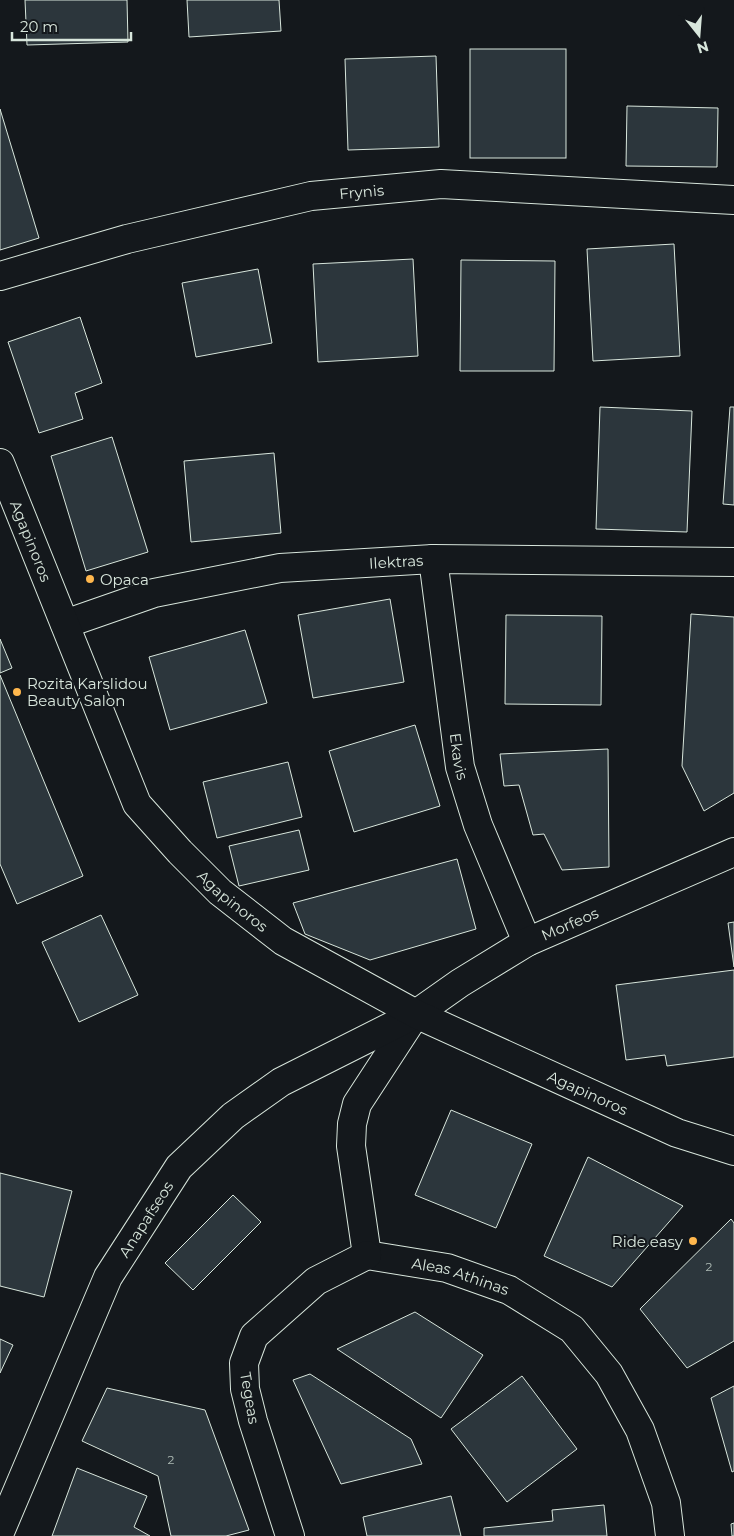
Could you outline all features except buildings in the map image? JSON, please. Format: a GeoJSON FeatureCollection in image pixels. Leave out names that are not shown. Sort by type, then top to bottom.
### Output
{"type":"FeatureCollection","features":[{"type":"Feature","properties":{"kind":"street","name":"Frynis"},"geometry":{"type":"LineString","coordinates":[[0,276],[127,238],[311,196],[441,184],[734,200]]}},
{"type":"Feature","properties":{"kind":"street","name":"Agapinoros"},"geometry":{"type":"LineString","coordinates":[[0,463],[137,804],[180,852],[220,892],[283,941],[416,1014],[677,1133]]}},
{"type":"Feature","properties":{"kind":"street","name":"Ilektras"},"geometry":{"type":"LineString","coordinates":[[65,624],[154,593],[280,568],[433,560],[734,562]]}},
{"type":"Feature","properties":{"kind":"street","name":"Ekavis"},"geometry":{"type":"LineString","coordinates":[[433,560],[460,767],[478,825],[527,942]]}},
{"type":"Feature","properties":{"kind":"street","name":"Morfeos"},"geometry":{"type":"LineString","coordinates":[[416,1014],[460,983],[527,942],[734,852]]}},
{"type":"Feature","properties":{"kind":"street"},"geometry":{"type":"LineString","coordinates":[[367,1255],[351,1146],[352,1124],[357,1104],[416,1014]]}},
{"type":"Feature","properties":{"kind":"street","name":"Anapafseos"},"geometry":{"type":"LineString","coordinates":[[0,1532],[8,1491],[108,1277],[179,1167],[233,1116],[281,1082],[416,1014]]}},
{"type":"Feature","properties":{"kind":"street"},"geometry":{"type":"LineString","coordinates":[[677,1133],[734,1151]]}},
{"type":"Feature","properties":{"kind":"street"},"geometry":{"type":"LineString","coordinates":[[677,1133],[734,1170]]}},
{"type":"Feature","properties":{"kind":"street","name":"Tegeas"},"geometry":{"type":"LineString","coordinates":[[290,1536],[253,1421],[246,1389],[244,1363],[254,1336],[316,1282],[367,1255]]}},
{"type":"Feature","properties":{"kind":"street","name":"Aleas Athinas"},"geometry":{"type":"LineString","coordinates":[[367,1255],[447,1268],[509,1290],[572,1329],[609,1374],[640,1430],[666,1504],[670,1536]]}},
{"type":"Feature","properties":{"kind":"place","name":"Opaca"},"geometry":{"type":"Point","coordinates":[90,579]}},
{"type":"Feature","properties":{"kind":"place","name":"Rozita Karslidou Beauty Salon"},"geometry":{"type":"Point","coordinates":[17,692]}},
{"type":"Feature","properties":{"kind":"place","name":"Ride easy"},"geometry":{"type":"Point","coordinates":[693,1241]}}]}
